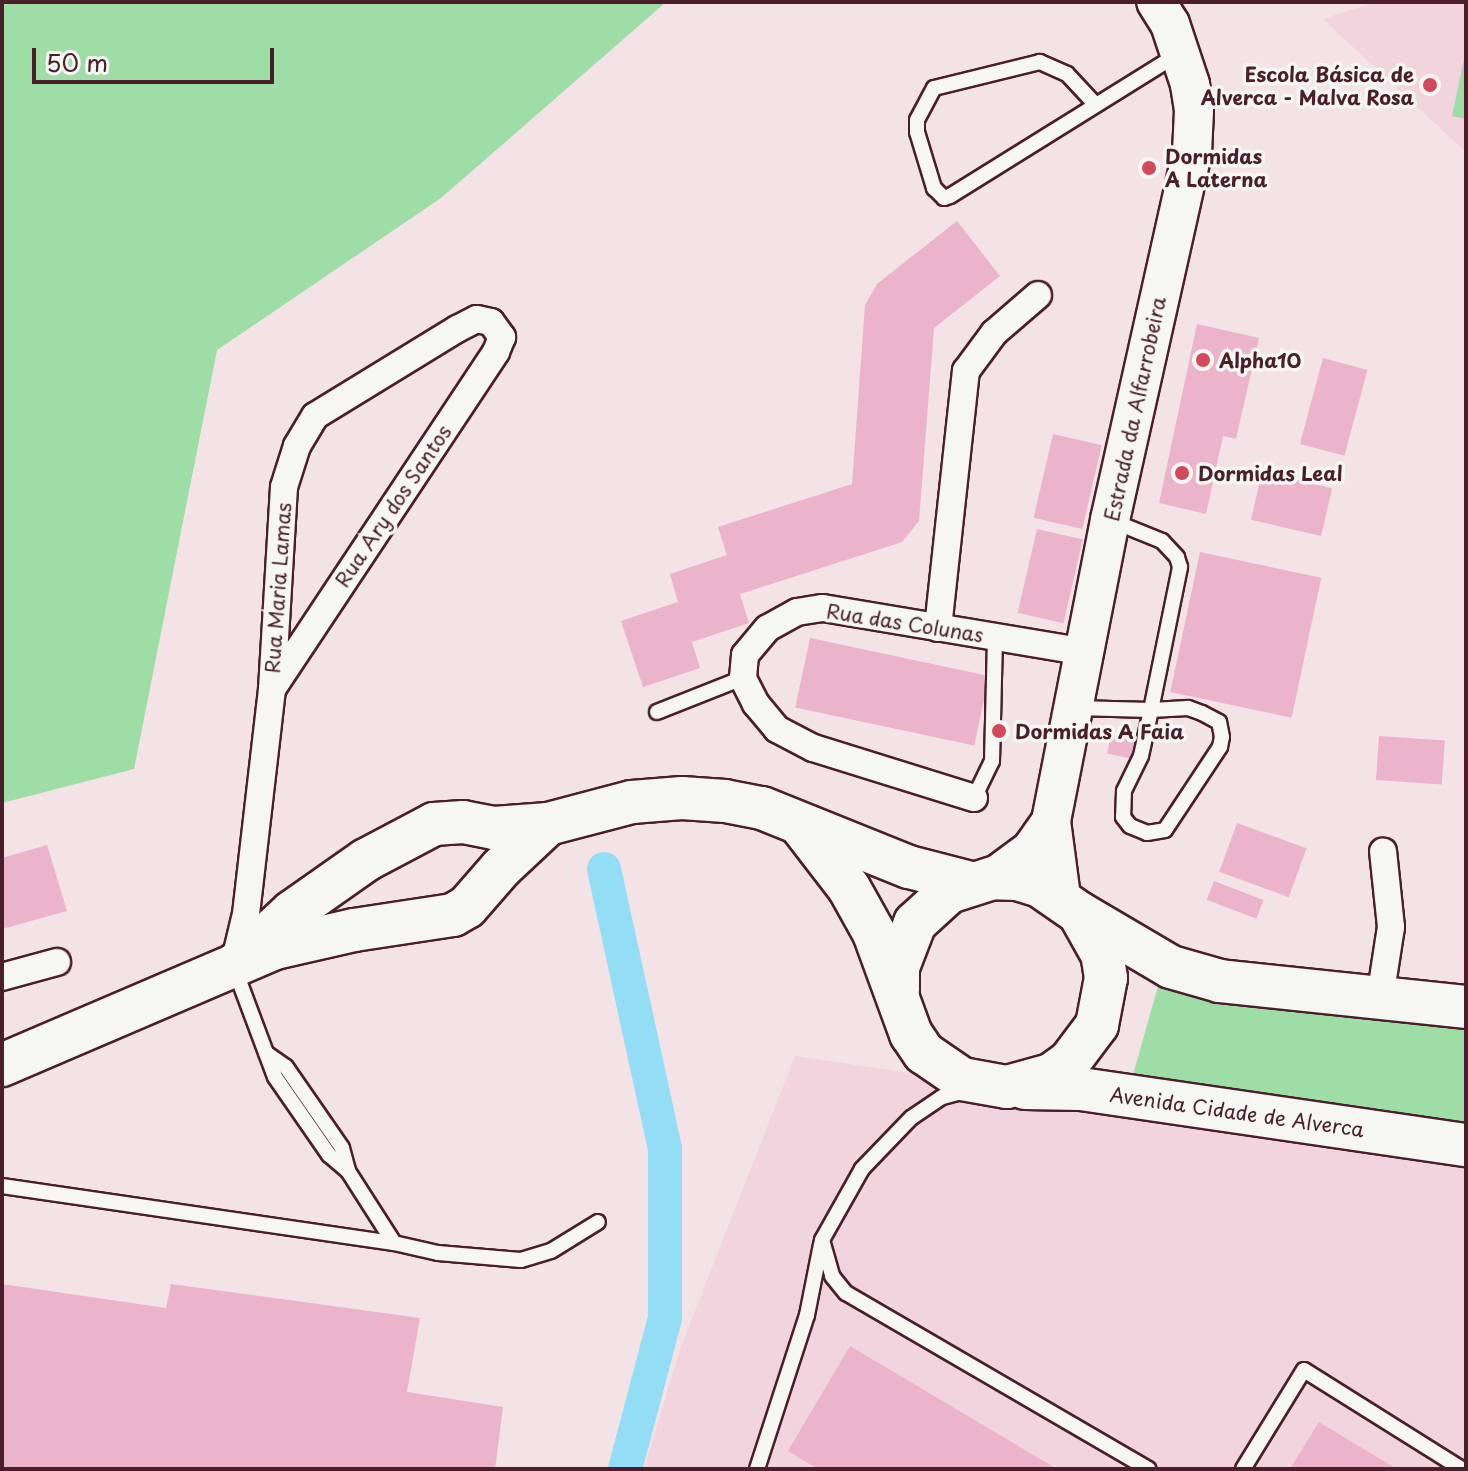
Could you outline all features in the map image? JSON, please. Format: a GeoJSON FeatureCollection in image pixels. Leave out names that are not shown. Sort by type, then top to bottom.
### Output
{"type":"FeatureCollection","features":[{"type":"Feature","properties":{"kind":"main road","name":"Estrada da Alfarrobeira"},"geometry":{"type":"LineString","coordinates":[[982,880],[1031,850],[1051,821],[1110,520],[1192,153],[1194,110],[1181,52],[1156,2]]}},
{"type":"Feature","properties":{"kind":"main road"},"geometry":{"type":"LineString","coordinates":[[234,966],[292,912],[401,839],[434,824],[463,822],[494,828],[548,824],[632,802],[682,798],[762,808],[802,827],[909,867],[982,880],[1017,879],[1070,905],[1171,967],[1220,981],[1466,1007]]}},
{"type":"Feature","properties":{"kind":"main road","name":"Estrada da Alfarrobeira"},"geometry":{"type":"LineString","coordinates":[[1051,821],[1070,905]]}},
{"type":"Feature","properties":{"kind":"main road"},"geometry":{"type":"LineString","coordinates":[[5,1054],[288,945],[354,930],[453,915],[467,907],[501,868],[548,824]]}},
{"type":"Feature","properties":{"kind":"main road"},"geometry":{"type":"LineString","coordinates":[[802,827],[849,888],[874,933],[898,990],[911,1034],[924,1053],[962,1079],[996,1086],[1051,1075],[1086,1045],[1097,1025],[1104,1002],[1104,966],[1093,932],[1070,905]]}},
{"type":"Feature","properties":{"kind":"main road"},"geometry":{"type":"LineString","coordinates":[[898,990],[898,967],[915,923],[949,892],[982,880]]}},
{"type":"Feature","properties":{"kind":"main road","name":"Avenida Cidade de Alverca"},"geometry":{"type":"LineString","coordinates":[[996,1086],[1081,1089],[1466,1145]]}},
{"type":"Feature","properties":{"kind":"street"},"geometry":{"type":"LineString","coordinates":[[938,628],[966,371],[994,333],[1038,295]]}},
{"type":"Feature","properties":{"kind":"street","name":"Rua Maria Lamas"},"geometry":{"type":"LineString","coordinates":[[234,966],[246,914],[272,689],[284,487],[297,446],[315,416],[457,329],[477,319],[491,322]]}},
{"type":"Feature","properties":{"kind":"street","name":"Rua Ary dos Santos"},"geometry":{"type":"LineString","coordinates":[[272,689],[496,352],[502,337],[491,322]]}},
{"type":"Feature","properties":{"kind":"street","name":"Rua das Colunas"},"geometry":{"type":"LineString","coordinates":[[743,678],[745,655],[768,628],[797,612],[823,608],[1086,652]]}},
{"type":"Feature","properties":{"kind":"street"},"geometry":{"type":"LineString","coordinates":[[743,678],[756,704],[777,729],[813,748],[974,798]]}},
{"type":"Feature","properties":{"kind":"street"},"geometry":{"type":"LineString","coordinates":[[1380,998],[1391,927],[1383,851]]}},
{"type":"Feature","properties":{"kind":"street"},"geometry":{"type":"LineString","coordinates":[[2,977],[57,962]]}},
{"type":"Feature","properties":{"kind":"lane"},"geometry":{"type":"LineString","coordinates":[[1095,104],[1067,74],[1040,62],[934,88],[917,120],[917,132],[934,188],[944,198],[950,196],[1181,52]]}},
{"type":"Feature","properties":{"kind":"lane"},"geometry":{"type":"LineString","coordinates":[[1075,708],[1151,710],[1188,708],[1219,722],[1220,747],[1165,830],[1147,833],[1130,826],[1123,817],[1122,804],[1141,756],[1151,710],[1180,567],[1177,557],[1162,541],[1110,520]]}},
{"type":"Feature","properties":{"kind":"lane"},"geometry":{"type":"LineString","coordinates":[[974,798],[992,761],[995,637]]}},
{"type":"Feature","properties":{"kind":"lane"},"geometry":{"type":"LineString","coordinates":[[657,712],[743,678]]}},
{"type":"Feature","properties":{"kind":"lane"},"geometry":{"type":"LineString","coordinates":[[234,966],[275,1077],[329,1155],[348,1171],[394,1243]]}},
{"type":"Feature","properties":{"kind":"lane"},"geometry":{"type":"LineString","coordinates":[[757,1469],[807,1315],[822,1240],[862,1169],[900,1128],[942,1097],[996,1086]]}},
{"type":"Feature","properties":{"kind":"lane"},"geometry":{"type":"LineString","coordinates":[[2,1186],[394,1243],[438,1253],[521,1260],[551,1251],[598,1222]]}},
{"type":"Feature","properties":{"kind":"lane"},"geometry":{"type":"LineString","coordinates":[[822,1240],[832,1276],[846,1293],[1149,1469]]}},
{"type":"Feature","properties":{"kind":"lane"},"geometry":{"type":"LineString","coordinates":[[1243,1469],[1304,1370],[1462,1469]]}},
{"type":"Feature","properties":{"kind":"shaded area","name":"Escola Básica de Alverca - Malva Rosa"},"geometry":{"type":"Polygon","coordinates":[[[1376,2],[1466,2],[1466,152],[1323,19],[1376,2]]]}},
{"type":"Feature","properties":{"kind":"shaded area"},"geometry":{"type":"Polygon","coordinates":[[[795,1056],[1466,1155],[1466,1469],[644,1469],[680,1349],[795,1056]]]}},
{"type":"Feature","properties":{"kind":"green space"},"geometry":{"type":"Polygon","coordinates":[[[2,2],[666,2],[441,198],[217,350],[134,769],[2,803],[2,2]]]}},
{"type":"Feature","properties":{"kind":"green space"},"geometry":{"type":"Polygon","coordinates":[[[1466,50],[1466,119],[1452,116],[1466,50]]]}},
{"type":"Feature","properties":{"kind":"green space"},"geometry":{"type":"Polygon","coordinates":[[[1158,986],[1466,1021],[1466,1124],[1133,1075],[1158,986]]]}},
{"type":"Feature","properties":{"kind":"building"},"geometry":{"type":"Polygon","coordinates":[[[957,221],[1000,276],[934,328],[919,521],[902,542],[740,594],[749,623],[692,642],[700,668],[643,687],[621,621],[678,602],[670,574],[727,555],[718,527],[852,484],[865,305],[877,284],[957,221]]]}},
{"type":"Feature","properties":{"kind":"building"},"geometry":{"type":"Polygon","coordinates":[[[1197,324],[1259,338],[1236,439],[1223,436],[1206,514],[1159,503],[1197,324]]]}},
{"type":"Feature","properties":{"kind":"building"},"geometry":{"type":"Polygon","coordinates":[[[1323,358],[1367,370],[1344,456],[1300,444],[1323,358]]]}},
{"type":"Feature","properties":{"kind":"building"},"geometry":{"type":"Polygon","coordinates":[[[1053,434],[1102,445],[1082,529],[1034,518],[1053,434]]]}},
{"type":"Feature","properties":{"kind":"building"},"geometry":{"type":"Polygon","coordinates":[[[1262,472],[1332,488],[1321,536],[1251,520],[1262,472]]]}},
{"type":"Feature","properties":{"kind":"building"},"geometry":{"type":"Polygon","coordinates":[[[1037,529],[1083,540],[1063,623],[1018,613],[1037,529]]]}},
{"type":"Feature","properties":{"kind":"building"},"geometry":{"type":"Polygon","coordinates":[[[1200,552],[1321,578],[1292,718],[1170,692],[1200,552]]]}},
{"type":"Feature","properties":{"kind":"building"},"geometry":{"type":"Polygon","coordinates":[[[810,638],[989,676],[974,745],[795,707],[810,638]]]}},
{"type":"Feature","properties":{"kind":"building"},"geometry":{"type":"Polygon","coordinates":[[[1111,735],[1135,740],[1132,759],[1107,754],[1111,735]]]}},
{"type":"Feature","properties":{"kind":"building"},"geometry":{"type":"Polygon","coordinates":[[[1379,736],[1445,741],[1442,784],[1376,780],[1379,736]]]}},
{"type":"Feature","properties":{"kind":"building"},"geometry":{"type":"Polygon","coordinates":[[[1237,823],[1307,848],[1289,897],[1219,872],[1237,823]]]}},
{"type":"Feature","properties":{"kind":"building"},"geometry":{"type":"Polygon","coordinates":[[[47,845],[67,911],[2,929],[2,858],[47,845]]]}},
{"type":"Feature","properties":{"kind":"building"},"geometry":{"type":"Polygon","coordinates":[[[1214,881],[1263,900],[1256,919],[1207,900],[1214,881]]]}},
{"type":"Feature","properties":{"kind":"building"},"geometry":{"type":"Polygon","coordinates":[[[2,1284],[166,1308],[171,1284],[420,1318],[407,1392],[503,1407],[495,1469],[2,1469],[2,1284]]]}},
{"type":"Feature","properties":{"kind":"building"},"geometry":{"type":"Polygon","coordinates":[[[850,1346],[1057,1469],[818,1469],[788,1451],[850,1346]]]}},
{"type":"Feature","properties":{"kind":"building"},"geometry":{"type":"Polygon","coordinates":[[[1319,1422],[1397,1469],[1290,1469],[1319,1422]]]}},
{"type":"Feature","properties":{"kind":"waterway"},"geometry":{"type":"LineString","coordinates":[[604,869],[665,1149],[665,1318],[625,1469]]}},
{"type":"Feature","properties":{"kind":"place","name":"Escola Básica de Alverca - Malva Rosa"},"geometry":{"type":"Point","coordinates":[1430,85]}},
{"type":"Feature","properties":{"kind":"place","name":"Dormidas A Laterna"},"geometry":{"type":"Point","coordinates":[1149,168]}},
{"type":"Feature","properties":{"kind":"place","name":"Alpha10"},"geometry":{"type":"Point","coordinates":[1203,360]}},
{"type":"Feature","properties":{"kind":"place","name":"Dormidas Leal"},"geometry":{"type":"Point","coordinates":[1182,473]}},
{"type":"Feature","properties":{"kind":"place","name":"Dormidas A Faia"},"geometry":{"type":"Point","coordinates":[999,731]}}]}
